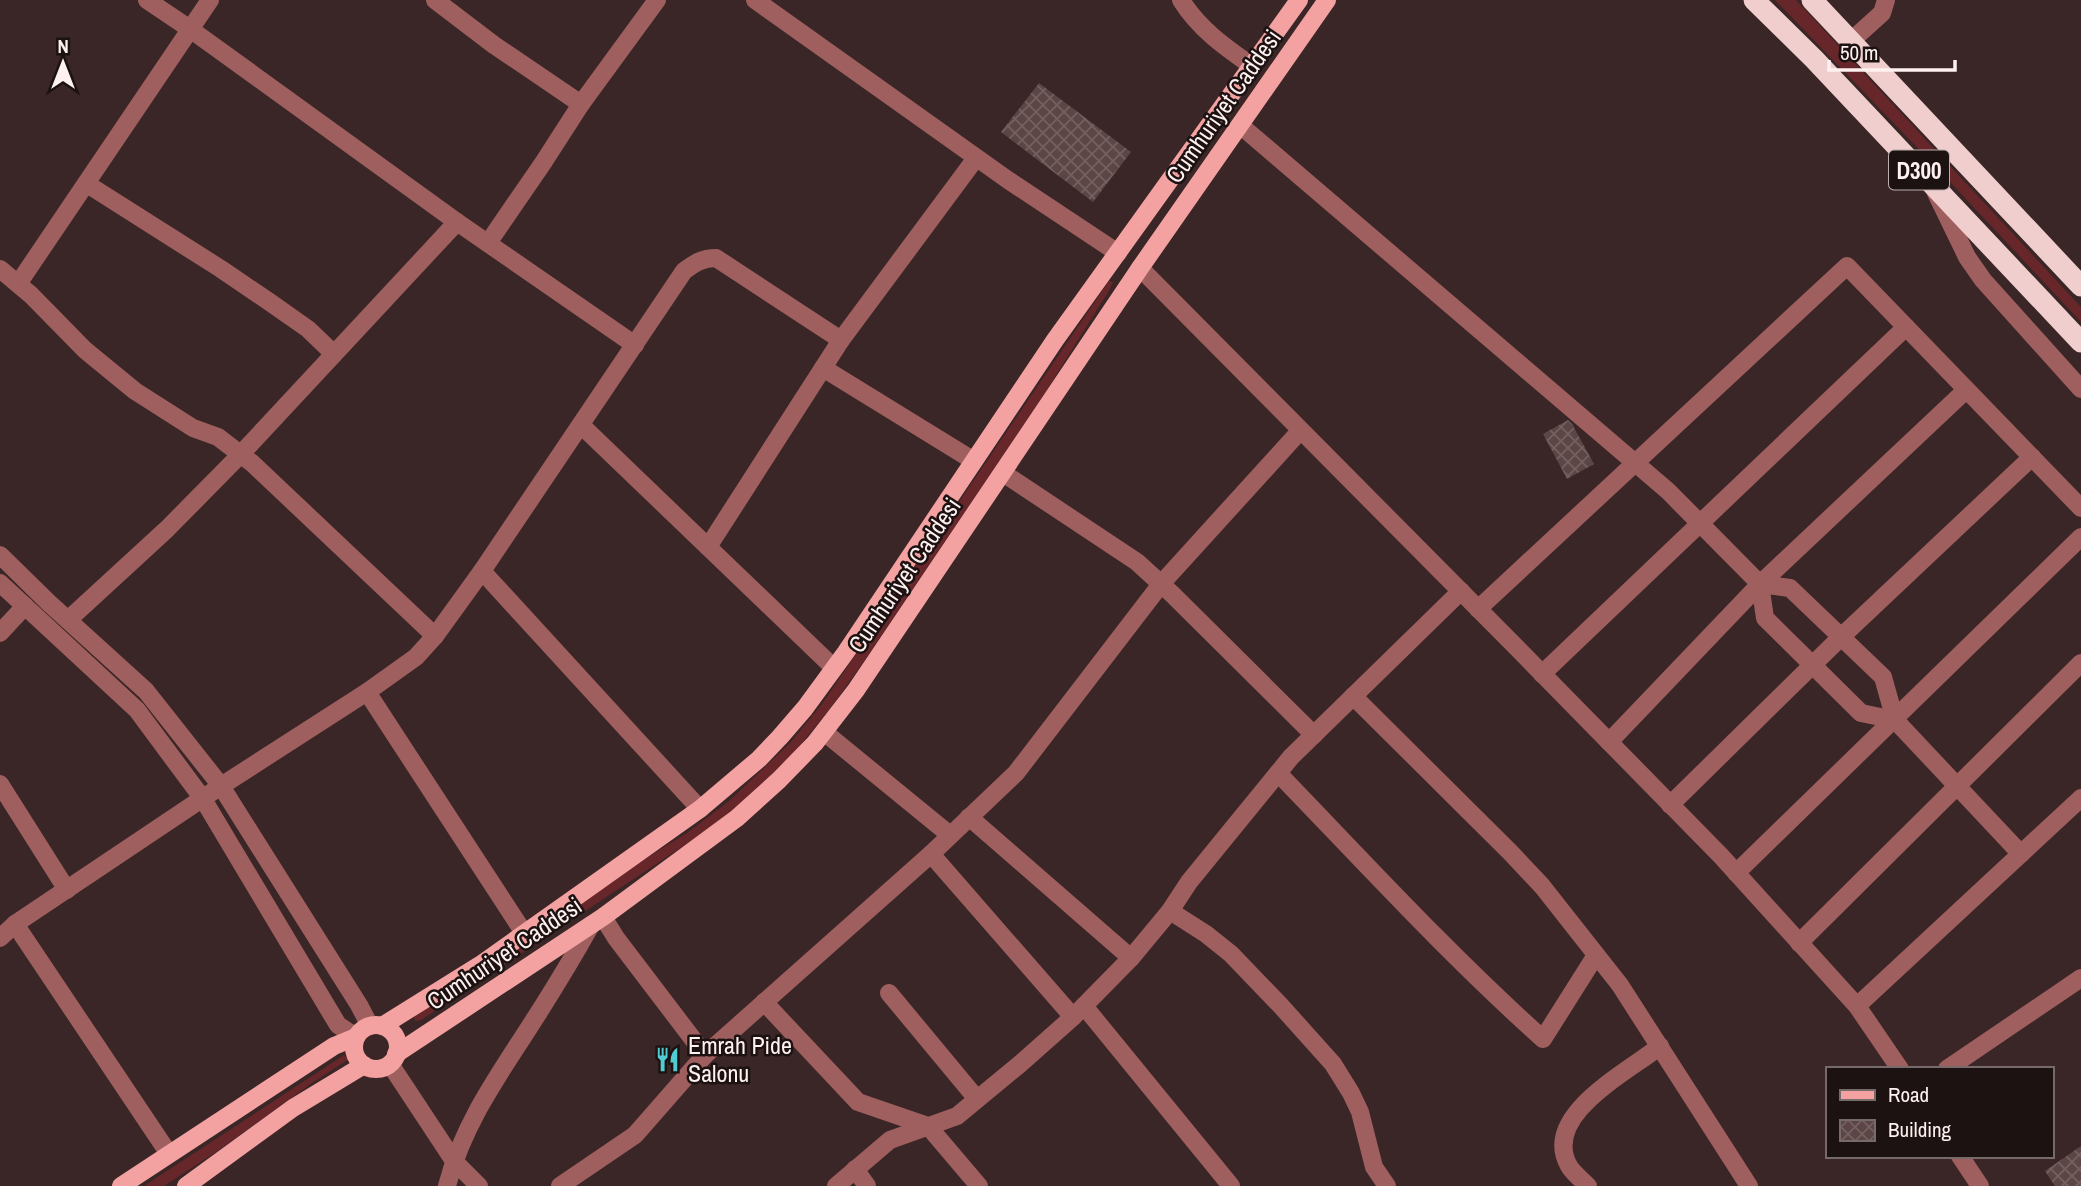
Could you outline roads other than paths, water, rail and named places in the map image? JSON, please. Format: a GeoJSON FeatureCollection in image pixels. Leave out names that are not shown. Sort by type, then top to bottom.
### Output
{"type":"FeatureCollection","features":[{"type":"Feature","properties":{"kind":"highway","name":"D300"},"geometry":{"type":"LineString","coordinates":[[1754,0],[1814,59],[2081,342]]}},
{"type":"Feature","properties":{"kind":"highway","name":"D300"},"geometry":{"type":"LineString","coordinates":[[1812,0],[2081,286]]}},
{"type":"Feature","properties":{"kind":"main road","name":"Cumhuriyet Caddesi"},"geometry":{"type":"LineString","coordinates":[[121,1186],[334,1046],[369,1030],[480,965],[700,809],[759,759],[780,737],[834,668],[1055,341],[1299,0]]}},
{"type":"Feature","properties":{"kind":"main road","name":"Cumhuriyet Caddesi"},"geometry":{"type":"LineString","coordinates":[[393,1059],[597,921],[737,818],[779,780],[824,732],[856,690],[1140,268],[1327,0]]}},
{"type":"Feature","properties":{"kind":"main road"},"geometry":{"type":"LineString","coordinates":[[1118,253],[1140,268]]}},
{"type":"Feature","properties":{"kind":"main road"},"geometry":{"type":"LineString","coordinates":[[369,1030],[392,1032],[397,1049],[393,1059],[379,1068],[364,1065],[354,1049],[369,1030]]}},
{"type":"Feature","properties":{"kind":"main road"},"geometry":{"type":"LineString","coordinates":[[186,1186],[293,1108],[364,1065]]}},
{"type":"Feature","properties":{"kind":"street"},"geometry":{"type":"LineString","coordinates":[[147,0],[457,222],[635,345]]}},
{"type":"Feature","properties":{"kind":"street"},"geometry":{"type":"LineString","coordinates":[[18,284],[210,0]]}},
{"type":"Feature","properties":{"kind":"street"},"geometry":{"type":"LineString","coordinates":[[435,0],[494,45],[581,104]]}},
{"type":"Feature","properties":{"kind":"street"},"geometry":{"type":"LineString","coordinates":[[488,243],[581,104],[657,0]]}},
{"type":"Feature","properties":{"kind":"street"},"geometry":{"type":"LineString","coordinates":[[755,0],[976,158],[1118,253]]}},
{"type":"Feature","properties":{"kind":"street"},"geometry":{"type":"LineString","coordinates":[[1181,0],[1190,14],[1218,43],[1252,66]]}},
{"type":"Feature","properties":{"kind":"street"},"geometry":{"type":"LineString","coordinates":[[1851,41],[1882,13],[1885,0]]}},
{"type":"Feature","properties":{"kind":"street"},"geometry":{"type":"LineString","coordinates":[[1240,125],[1668,491],[1760,584],[1765,618],[1861,713],[1895,720]]}},
{"type":"Feature","properties":{"kind":"street"},"geometry":{"type":"LineString","coordinates":[[708,547],[841,340],[976,158]]}},
{"type":"Feature","properties":{"kind":"street"},"geometry":{"type":"LineString","coordinates":[[1932,183],[1950,224],[1983,280],[2081,389]]}},
{"type":"Feature","properties":{"kind":"street"},"geometry":{"type":"LineString","coordinates":[[87,184],[221,269],[309,329],[334,354]]}},
{"type":"Feature","properties":{"kind":"street"},"geometry":{"type":"LineString","coordinates":[[68,620],[167,529],[241,454],[457,222]]}},
{"type":"Feature","properties":{"kind":"street"},"geometry":{"type":"LineString","coordinates":[[0,938],[15,924],[416,657],[435,636],[482,571],[684,271],[697,261],[716,258],[841,340]]}},
{"type":"Feature","properties":{"kind":"street"},"geometry":{"type":"LineString","coordinates":[[1478,609],[1847,266],[2081,508]]}},
{"type":"Feature","properties":{"kind":"street"},"geometry":{"type":"LineString","coordinates":[[1140,268],[1736,873],[1857,1006],[1899,1067]]}},
{"type":"Feature","properties":{"kind":"street"},"geometry":{"type":"LineString","coordinates":[[0,269],[85,350],[135,391],[193,428],[218,437],[253,463],[435,636]]}},
{"type":"Feature","properties":{"kind":"street"},"geometry":{"type":"LineString","coordinates":[[1542,674],[1906,327]]}},
{"type":"Feature","properties":{"kind":"street"},"geometry":{"type":"LineString","coordinates":[[823,368],[974,461]]}},
{"type":"Feature","properties":{"kind":"street"},"geometry":{"type":"LineString","coordinates":[[1609,742],[1760,584],[1966,390]]}},
{"type":"Feature","properties":{"kind":"street"},"geometry":{"type":"LineString","coordinates":[[581,425],[834,668]]}},
{"type":"Feature","properties":{"kind":"street"},"geometry":{"type":"LineString","coordinates":[[560,1186],[635,1135],[705,1055],[931,854],[1016,773],[1161,584],[1300,431]]}},
{"type":"Feature","properties":{"kind":"street"},"geometry":{"type":"LineString","coordinates":[[1671,805],[1841,637],[2032,457]]}},
{"type":"Feature","properties":{"kind":"street"},"geometry":{"type":"LineString","coordinates":[[1003,473],[1137,562],[1314,735]]}},
{"type":"Feature","properties":{"kind":"street"},"geometry":{"type":"LineString","coordinates":[[1736,873],[2081,537]]}},
{"type":"Feature","properties":{"kind":"street"},"geometry":{"type":"LineString","coordinates":[[0,555],[146,691],[221,786],[359,1004],[369,1030]]}},
{"type":"Feature","properties":{"kind":"street"},"geometry":{"type":"LineString","coordinates":[[482,571],[700,809]]}},
{"type":"Feature","properties":{"kind":"street"},"geometry":{"type":"LineString","coordinates":[[0,583],[137,710],[203,799],[338,1025],[369,1030]]}},
{"type":"Feature","properties":{"kind":"street"},"geometry":{"type":"LineString","coordinates":[[1760,584],[1790,588],[1883,677],[1895,720],[2021,854]]}},
{"type":"Feature","properties":{"kind":"street"},"geometry":{"type":"LineString","coordinates":[[835,1186],[890,1140],[957,1116],[1078,1011],[1132,958],[1170,911],[1189,882],[1278,773],[1461,591]]}},
{"type":"Feature","properties":{"kind":"street"},"geometry":{"type":"LineString","coordinates":[[0,633],[25,606]]}},
{"type":"Feature","properties":{"kind":"street"},"geometry":{"type":"LineString","coordinates":[[1799,943],[2081,663]]}},
{"type":"Feature","properties":{"kind":"street"},"geometry":{"type":"LineString","coordinates":[[367,692],[523,933]]}},
{"type":"Feature","properties":{"kind":"street"},"geometry":{"type":"LineString","coordinates":[[1353,696],[1542,886],[1620,985],[1749,1186]]}},
{"type":"Feature","properties":{"kind":"street"},"geometry":{"type":"LineString","coordinates":[[824,732],[950,835]]}},
{"type":"Feature","properties":{"kind":"street"},"geometry":{"type":"LineString","coordinates":[[1278,773],[1433,933],[1543,1039],[1596,955]]}},
{"type":"Feature","properties":{"kind":"street"},"geometry":{"type":"LineString","coordinates":[[0,783],[67,890]]}},
{"type":"Feature","properties":{"kind":"street"},"geometry":{"type":"LineString","coordinates":[[1857,1006],[2081,798]]}},
{"type":"Feature","properties":{"kind":"street"},"geometry":{"type":"LineString","coordinates":[[969,817],[1132,958]]}},
{"type":"Feature","properties":{"kind":"street"},"geometry":{"type":"LineString","coordinates":[[931,854],[1078,1011],[1231,1186]]}},
{"type":"Feature","properties":{"kind":"street"},"geometry":{"type":"LineString","coordinates":[[1170,911],[1231,954],[1333,1065],[1360,1112],[1374,1167],[1387,1186]]}},
{"type":"Feature","properties":{"kind":"street"},"geometry":{"type":"LineString","coordinates":[[447,1186],[454,1161],[498,1074],[597,921],[616,938],[705,1055]]}},
{"type":"Feature","properties":{"kind":"street"},"geometry":{"type":"LineString","coordinates":[[15,924],[169,1154]]}},
{"type":"Feature","properties":{"kind":"street"},"geometry":{"type":"LineString","coordinates":[[1950,1067],[2081,978]]}},
{"type":"Feature","properties":{"kind":"street"},"geometry":{"type":"LineString","coordinates":[[889,992],[977,1099]]}},
{"type":"Feature","properties":{"kind":"street"},"geometry":{"type":"LineString","coordinates":[[764,1002],[858,1102],[928,1126],[979,1186]]}},
{"type":"Feature","properties":{"kind":"street"},"geometry":{"type":"LineString","coordinates":[[1588,1186],[1569,1166],[1563,1148],[1566,1131],[1594,1094],[1612,1078],[1660,1046]]}},
{"type":"Feature","properties":{"kind":"street"},"geometry":{"type":"LineString","coordinates":[[393,1059],[454,1161],[479,1186]]}},
{"type":"Feature","properties":{"kind":"street"},"geometry":{"type":"LineString","coordinates":[[1961,1158],[1980,1186]]}},
{"type":"Feature","properties":{"kind":"street"},"geometry":{"type":"LineString","coordinates":[[855,1169],[867,1186]]}},
{"type":"Feature","properties":{"kind":"place","name":"Emrah Pide Salonu"},"geometry":{"type":"Point","coordinates":[668,1059]}}]}
